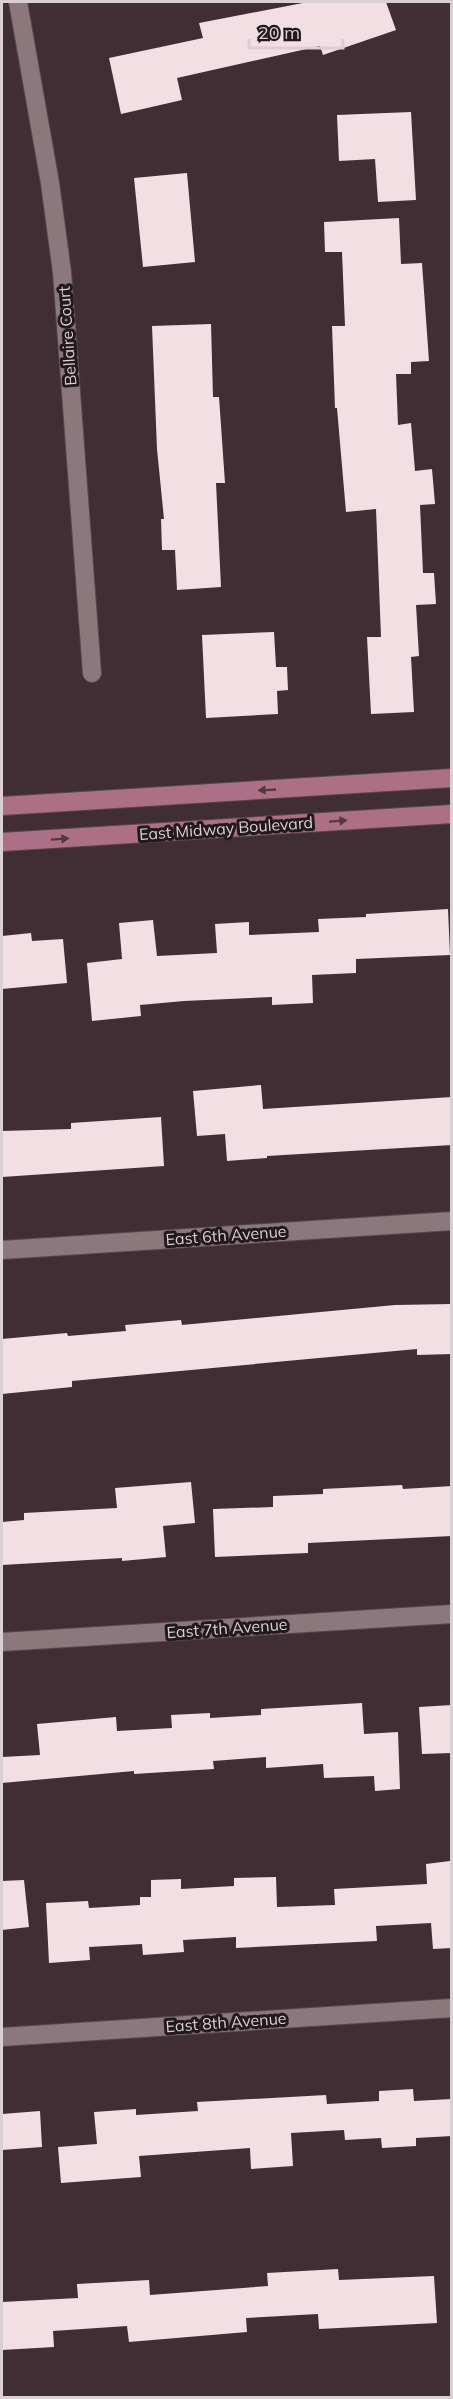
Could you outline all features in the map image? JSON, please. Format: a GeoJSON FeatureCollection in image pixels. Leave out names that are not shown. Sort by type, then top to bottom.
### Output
{"type":"FeatureCollection","features":[{"type":"Feature","properties":{"kind":"main road","name":"East Midway Boulevard"},"geometry":{"type":"LineString","coordinates":[[2,806],[452,778]]}},
{"type":"Feature","properties":{"kind":"main road","name":"East Midway Boulevard"},"geometry":{"type":"LineString","coordinates":[[2,842],[452,814]]}},
{"type":"Feature","properties":{"kind":"street","name":"Bellaire Court"},"geometry":{"type":"LineString","coordinates":[[18,2],[50,183],[62,272],[92,673]]}},
{"type":"Feature","properties":{"kind":"street","name":"East 6th Avenue"},"geometry":{"type":"LineString","coordinates":[[2,1250],[452,1221]]}},
{"type":"Feature","properties":{"kind":"street","name":"East 7th Avenue"},"geometry":{"type":"LineString","coordinates":[[2,1642],[452,1614]]}},
{"type":"Feature","properties":{"kind":"street","name":"East 8th Avenue"},"geometry":{"type":"LineString","coordinates":[[2,2037],[452,2008]]}},
{"type":"Feature","properties":{"kind":"building"},"geometry":{"type":"Polygon","coordinates":[[[308,2],[386,2],[396,30],[323,55],[320,46],[177,78],[182,100],[121,114],[109,58],[203,38],[199,23],[308,2]]]}},
{"type":"Feature","properties":{"kind":"building"},"geometry":{"type":"Polygon","coordinates":[[[411,112],[416,200],[378,202],[375,159],[339,161],[337,115],[411,112]]]}},
{"type":"Feature","properties":{"kind":"building"},"geometry":{"type":"Polygon","coordinates":[[[187,173],[195,262],[143,267],[134,178],[187,173]]]}},
{"type":"Feature","properties":{"kind":"building"},"geometry":{"type":"Polygon","coordinates":[[[399,218],[401,264],[422,263],[429,361],[411,362],[411,374],[396,374],[398,425],[411,423],[415,471],[432,469],[435,504],[420,505],[423,573],[434,573],[436,604],[416,605],[419,656],[411,657],[414,712],[371,714],[367,637],[381,637],[376,509],[346,512],[337,408],[335,408],[332,326],[345,326],[342,252],[325,252],[324,222],[399,218]]]}},
{"type":"Feature","properties":{"kind":"building"},"geometry":{"type":"Polygon","coordinates":[[[211,324],[213,397],[219,397],[225,483],[216,483],[221,587],[177,590],[175,550],[162,550],[161,519],[164,519],[157,449],[152,326],[211,324]]]}},
{"type":"Feature","properties":{"kind":"building"},"geometry":{"type":"Polygon","coordinates":[[[274,632],[276,667],[287,667],[288,690],[277,691],[278,714],[206,718],[202,635],[274,632]]]}},
{"type":"Feature","properties":{"kind":"building"},"geometry":{"type":"Polygon","coordinates":[[[448,909],[450,955],[356,959],[356,973],[312,975],[313,1003],[272,1005],[272,997],[184,1001],[140,1005],[141,1016],[92,1021],[87,963],[122,959],[119,923],[153,920],[157,956],[217,953],[215,924],[249,922],[249,935],[319,932],[318,919],[448,909]]]}},
{"type":"Feature","properties":{"kind":"building"},"geometry":{"type":"Polygon","coordinates":[[[31,933],[32,941],[63,939],[67,983],[2,989],[2,936],[31,933]]]}},
{"type":"Feature","properties":{"kind":"building"},"geometry":{"type":"Polygon","coordinates":[[[261,1085],[263,1109],[452,1097],[452,1145],[267,1156],[267,1158],[227,1161],[225,1134],[197,1136],[193,1091],[261,1085]]]}},
{"type":"Feature","properties":{"kind":"building"},"geometry":{"type":"Polygon","coordinates":[[[161,1117],[164,1166],[2,1177],[2,1131],[71,1129],[71,1123],[161,1117]]]}},
{"type":"Feature","properties":{"kind":"building"},"geometry":{"type":"Polygon","coordinates":[[[452,1304],[452,1354],[417,1355],[417,1349],[72,1381],[72,1387],[2,1394],[2,1339],[67,1333],[68,1336],[126,1331],[125,1325],[181,1320],[182,1325],[395,1305],[452,1304]]]}},
{"type":"Feature","properties":{"kind":"building"},"geometry":{"type":"Polygon","coordinates":[[[191,1482],[195,1523],[163,1526],[166,1557],[122,1561],[122,1558],[2,1565],[2,1522],[24,1520],[24,1513],[117,1508],[115,1488],[191,1482]]]}},
{"type":"Feature","properties":{"kind":"building"},"geometry":{"type":"Polygon","coordinates":[[[402,1485],[403,1489],[452,1486],[452,1536],[308,1543],[308,1553],[215,1557],[213,1509],[273,1507],[273,1496],[323,1494],[323,1489],[402,1485]]]}},
{"type":"Feature","properties":{"kind":"building"},"geometry":{"type":"Polygon","coordinates":[[[362,1703],[364,1734],[398,1732],[400,1789],[375,1791],[374,1776],[324,1778],[323,1764],[266,1768],[266,1757],[213,1761],[214,1769],[134,1774],[134,1771],[2,1783],[2,1757],[40,1755],[37,1724],[116,1717],[117,1731],[172,1728],[171,1715],[210,1713],[210,1718],[261,1715],[261,1709],[362,1703]]]}},
{"type":"Feature","properties":{"kind":"building"},"geometry":{"type":"Polygon","coordinates":[[[452,1705],[452,1753],[422,1754],[419,1707],[452,1705]]]}},
{"type":"Feature","properties":{"kind":"building"},"geometry":{"type":"Polygon","coordinates":[[[450,1861],[452,1948],[433,1949],[431,1923],[376,1926],[377,1941],[236,1948],[236,1937],[183,1940],[184,1952],[143,1955],[142,1944],[89,1947],[90,1960],[49,1963],[46,1903],[88,1901],[89,1908],[140,1905],[140,1897],[151,1897],[151,1880],[181,1879],[181,1889],[234,1886],[234,1878],[276,1877],[277,1907],[335,1905],[334,1889],[427,1884],[426,1864],[450,1861]]]}},
{"type":"Feature","properties":{"kind":"building"},"geometry":{"type":"Polygon","coordinates":[[[24,1880],[29,1927],[2,1930],[2,1881],[24,1880]]]}},
{"type":"Feature","properties":{"kind":"building"},"geometry":{"type":"Polygon","coordinates":[[[413,2089],[414,2101],[452,2099],[452,2136],[416,2138],[416,2146],[382,2148],[381,2138],[345,2140],[344,2130],[291,2133],[293,2166],[251,2169],[250,2148],[139,2156],[141,2177],[61,2183],[58,2147],[97,2144],[94,2112],[136,2109],[136,2115],[198,2111],[197,2102],[326,2095],[327,2104],[379,2101],[379,2091],[413,2089]]]}},
{"type":"Feature","properties":{"kind":"building"},"geometry":{"type":"Polygon","coordinates":[[[40,2111],[42,2147],[2,2150],[2,2114],[40,2111]]]}},
{"type":"Feature","properties":{"kind":"building"},"geometry":{"type":"Polygon","coordinates":[[[338,2269],[339,2280],[434,2276],[437,2323],[319,2329],[318,2314],[246,2318],[247,2332],[129,2342],[127,2326],[53,2331],[54,2347],[2,2350],[2,2302],[78,2298],[77,2284],[149,2280],[150,2295],[268,2286],[267,2273],[338,2269]]]}}]}
